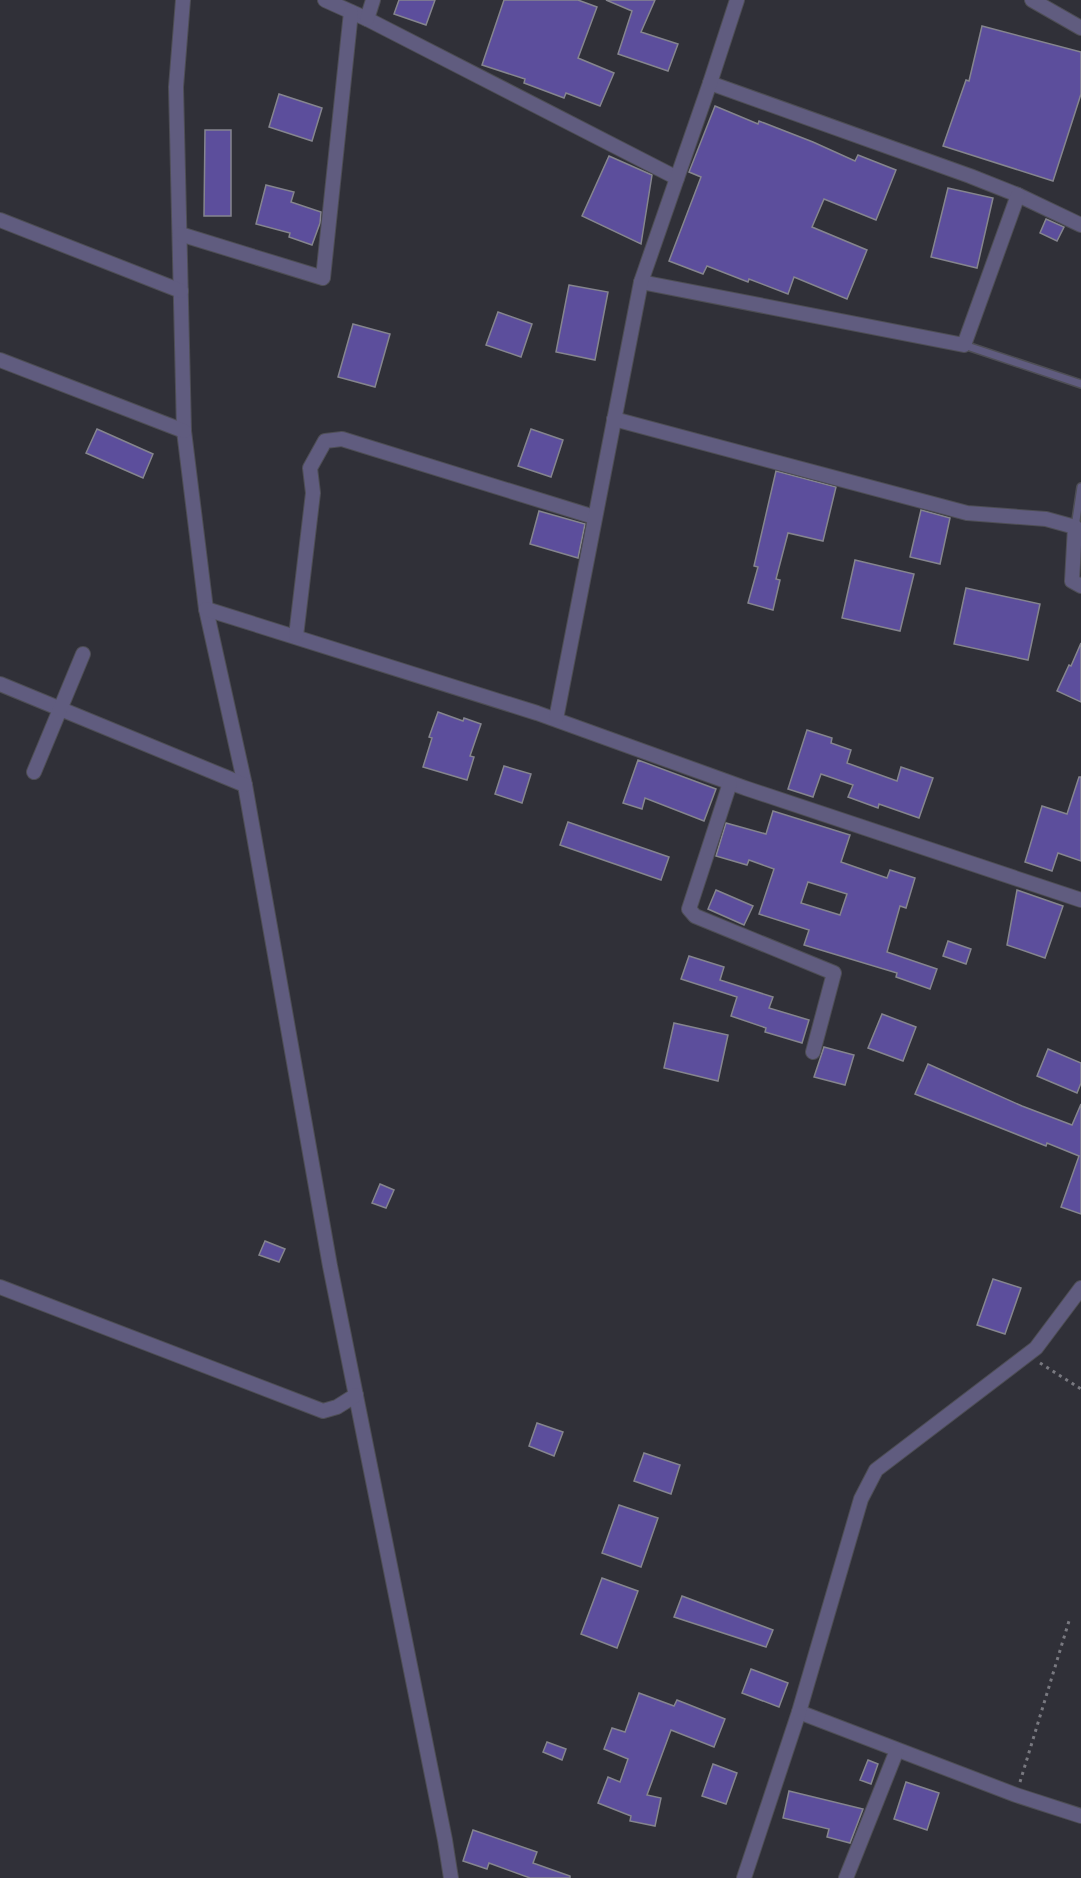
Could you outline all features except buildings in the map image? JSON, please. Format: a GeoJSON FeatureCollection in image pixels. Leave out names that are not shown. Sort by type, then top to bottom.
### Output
{"type":"FeatureCollection","features":[{"type":"Feature","properties":{"kind":"street"},"geometry":{"type":"LineString","coordinates":[[183,0],[176,87],[184,430],[206,609],[244,785],[330,1266],[443,1828],[451,1878]]}},
{"type":"Feature","properties":{"kind":"street"},"geometry":{"type":"LineString","coordinates":[[325,0],[367,19],[677,178]]}},
{"type":"Feature","properties":{"kind":"street"},"geometry":{"type":"LineString","coordinates":[[367,19],[373,0]]}},
{"type":"Feature","properties":{"kind":"street"},"geometry":{"type":"LineString","coordinates":[[556,719],[640,282],[737,0]]}},
{"type":"Feature","properties":{"kind":"street"},"geometry":{"type":"LineString","coordinates":[[1032,0],[1081,28]]}},
{"type":"Feature","properties":{"kind":"street"},"geometry":{"type":"LineString","coordinates":[[180,234],[323,278],[351,12]]}},
{"type":"Feature","properties":{"kind":"street"},"geometry":{"type":"LineString","coordinates":[[710,83],[970,176],[1018,195],[1081,225]]}},
{"type":"Feature","properties":{"kind":"street"},"geometry":{"type":"LineString","coordinates":[[640,282],[964,345],[1018,195]]}},
{"type":"Feature","properties":{"kind":"street"},"geometry":{"type":"LineString","coordinates":[[0,220],[181,291]]}},
{"type":"Feature","properties":{"kind":"street"},"geometry":{"type":"LineString","coordinates":[[0,360],[184,430]]}},
{"type":"Feature","properties":{"kind":"street"},"geometry":{"type":"LineString","coordinates":[[614,419],[967,513],[1046,519],[1075,527],[1072,581],[1081,586]]}},
{"type":"Feature","properties":{"kind":"street"},"geometry":{"type":"LineString","coordinates":[[296,636],[313,493],[310,468],[325,441],[342,439],[594,518]]}},
{"type":"Feature","properties":{"kind":"street"},"geometry":{"type":"LineString","coordinates":[[206,609],[556,719],[730,783],[1081,900]]}},
{"type":"Feature","properties":{"kind":"street"},"geometry":{"type":"LineString","coordinates":[[34,772],[83,654]]}},
{"type":"Feature","properties":{"kind":"street"},"geometry":{"type":"LineString","coordinates":[[0,684],[244,785]]}},
{"type":"Feature","properties":{"kind":"street"},"geometry":{"type":"LineString","coordinates":[[730,783],[689,909],[695,916],[834,974],[813,1052]]}},
{"type":"Feature","properties":{"kind":"street"},"geometry":{"type":"LineString","coordinates":[[0,1287],[323,1411],[338,1407],[356,1395]]}},
{"type":"Feature","properties":{"kind":"street"},"geometry":{"type":"LineString","coordinates":[[744,1878],[799,1712],[861,1499],[876,1470],[1036,1348],[1081,1288]]}},
{"type":"Feature","properties":{"kind":"street"},"geometry":{"type":"LineString","coordinates":[[799,1712],[1016,1796],[1081,1816]]}},
{"type":"Feature","properties":{"kind":"street"},"geometry":{"type":"LineString","coordinates":[[846,1878],[897,1750]]}},
{"type":"Feature","properties":{"kind":"lane"},"geometry":{"type":"LineString","coordinates":[[964,345],[1081,384]]}},
{"type":"Feature","properties":{"kind":"lane"},"geometry":{"type":"LineString","coordinates":[[1075,527],[1081,487]]}},
{"type":"Feature","properties":{"kind":"path"},"geometry":{"type":"LineString","coordinates":[[1028,1355],[1081,1389]]}},
{"type":"Feature","properties":{"kind":"path"},"geometry":{"type":"LineString","coordinates":[[1016,1796],[1069,1621]]}}]}
